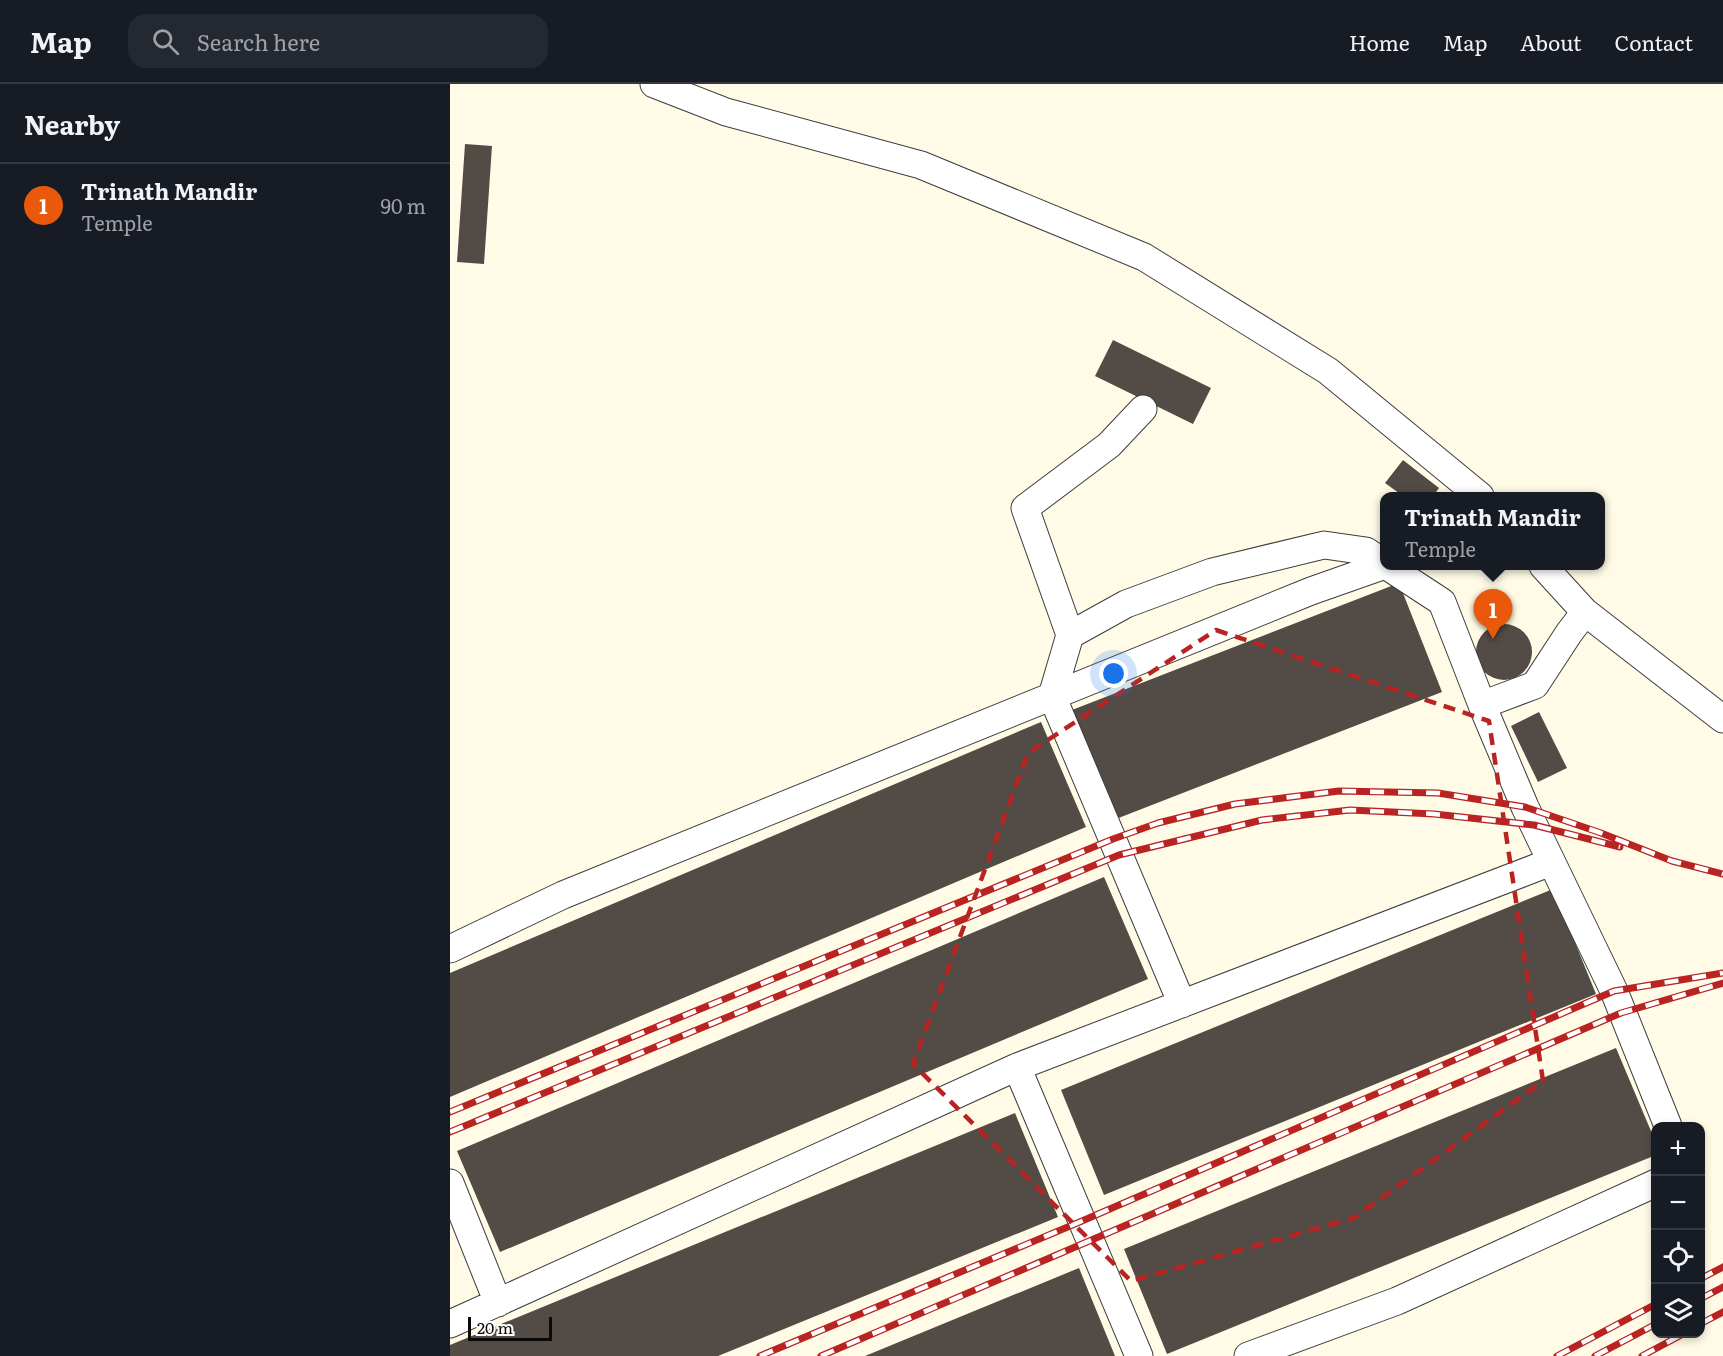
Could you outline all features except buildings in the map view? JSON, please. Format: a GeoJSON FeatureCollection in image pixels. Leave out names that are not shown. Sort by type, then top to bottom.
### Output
{"type":"FeatureCollection","features":[{"type":"Feature","properties":{"kind":"street"},"geometry":{"type":"LineString","coordinates":[[654,84],[726,112],[921,165],[1144,257],[1328,371],[1475,492]]}},
{"type":"Feature","properties":{"kind":"street"},"geometry":{"type":"LineString","coordinates":[[1143,409],[1109,445],[1025,508],[1070,635],[1052,696],[1182,1004]]}},
{"type":"Feature","properties":{"kind":"street"},"geometry":{"type":"LineString","coordinates":[[1070,635],[1126,604],[1212,572],[1324,544],[1366,552],[1380,561]]}},
{"type":"Feature","properties":{"kind":"street"},"geometry":{"type":"LineString","coordinates":[[450,949],[563,895],[1311,591],[1380,567]]}},
{"type":"Feature","properties":{"kind":"street"},"geometry":{"type":"LineString","coordinates":[[1394,570],[1442,602],[1525,807],[1614,991],[1666,1122]]}},
{"type":"Feature","properties":{"kind":"street"},"geometry":{"type":"LineString","coordinates":[[1547,570],[1585,612],[1723,719]]}},
{"type":"Feature","properties":{"kind":"street"},"geometry":{"type":"LineString","coordinates":[[1482,705],[1535,685],[1585,612]]}},
{"type":"Feature","properties":{"kind":"street"},"geometry":{"type":"LineString","coordinates":[[450,1324],[1017,1067],[1551,862]]}},
{"type":"Feature","properties":{"kind":"street"},"geometry":{"type":"LineString","coordinates":[[1017,1067],[1139,1356]]}},
{"type":"Feature","properties":{"kind":"street"},"geometry":{"type":"LineString","coordinates":[[450,1183],[498,1303]]}},
{"type":"Feature","properties":{"kind":"street"},"geometry":{"type":"LineString","coordinates":[[1248,1356],[1397,1300],[1651,1185]]}},
{"type":"Feature","properties":{"kind":"highlighted area"},"geometry":{"type":"Polygon","coordinates":[[[1216,630],[1489,721],[1543,1081],[1354,1218],[1131,1281],[913,1064],[1028,753],[1216,630]]]}},
{"type":"Feature","properties":{"kind":"railway"},"geometry":{"type":"LineString","coordinates":[[450,1112],[1113,839],[1158,823],[1235,804],[1339,791],[1438,793],[1525,807],[1601,833],[1672,861],[1723,874]]}},
{"type":"Feature","properties":{"kind":"railway"},"geometry":{"type":"LineString","coordinates":[[450,1132],[1119,855],[1262,820],[1350,810],[1434,814],[1534,825],[1620,847]]}},
{"type":"Feature","properties":{"kind":"railway"},"geometry":{"type":"LineString","coordinates":[[760,1356],[1082,1221],[1614,991],[1723,973]]}},
{"type":"Feature","properties":{"kind":"railway"},"geometry":{"type":"LineString","coordinates":[[821,1356],[1621,1013],[1723,983]]}},
{"type":"Feature","properties":{"kind":"railway"},"geometry":{"type":"LineString","coordinates":[[1705,1276],[1723,1267]]}},
{"type":"Feature","properties":{"kind":"railway"},"geometry":{"type":"LineString","coordinates":[[1705,1296],[1723,1287]]}},
{"type":"Feature","properties":{"kind":"railway"},"geometry":{"type":"LineString","coordinates":[[1557,1356],[1651,1307]]}},
{"type":"Feature","properties":{"kind":"railway"},"geometry":{"type":"LineString","coordinates":[[1705,1321],[1723,1312]]}},
{"type":"Feature","properties":{"kind":"railway"},"geometry":{"type":"LineString","coordinates":[[1595,1356],[1651,1327]]}},
{"type":"Feature","properties":{"kind":"railway"},"geometry":{"type":"LineString","coordinates":[[1642,1356],[1676,1338]]}},
{"type":"Feature","properties":{"kind":"place","name":"Trinath Mandir"},"geometry":{"type":"Point","coordinates":[1493,639]}}]}
